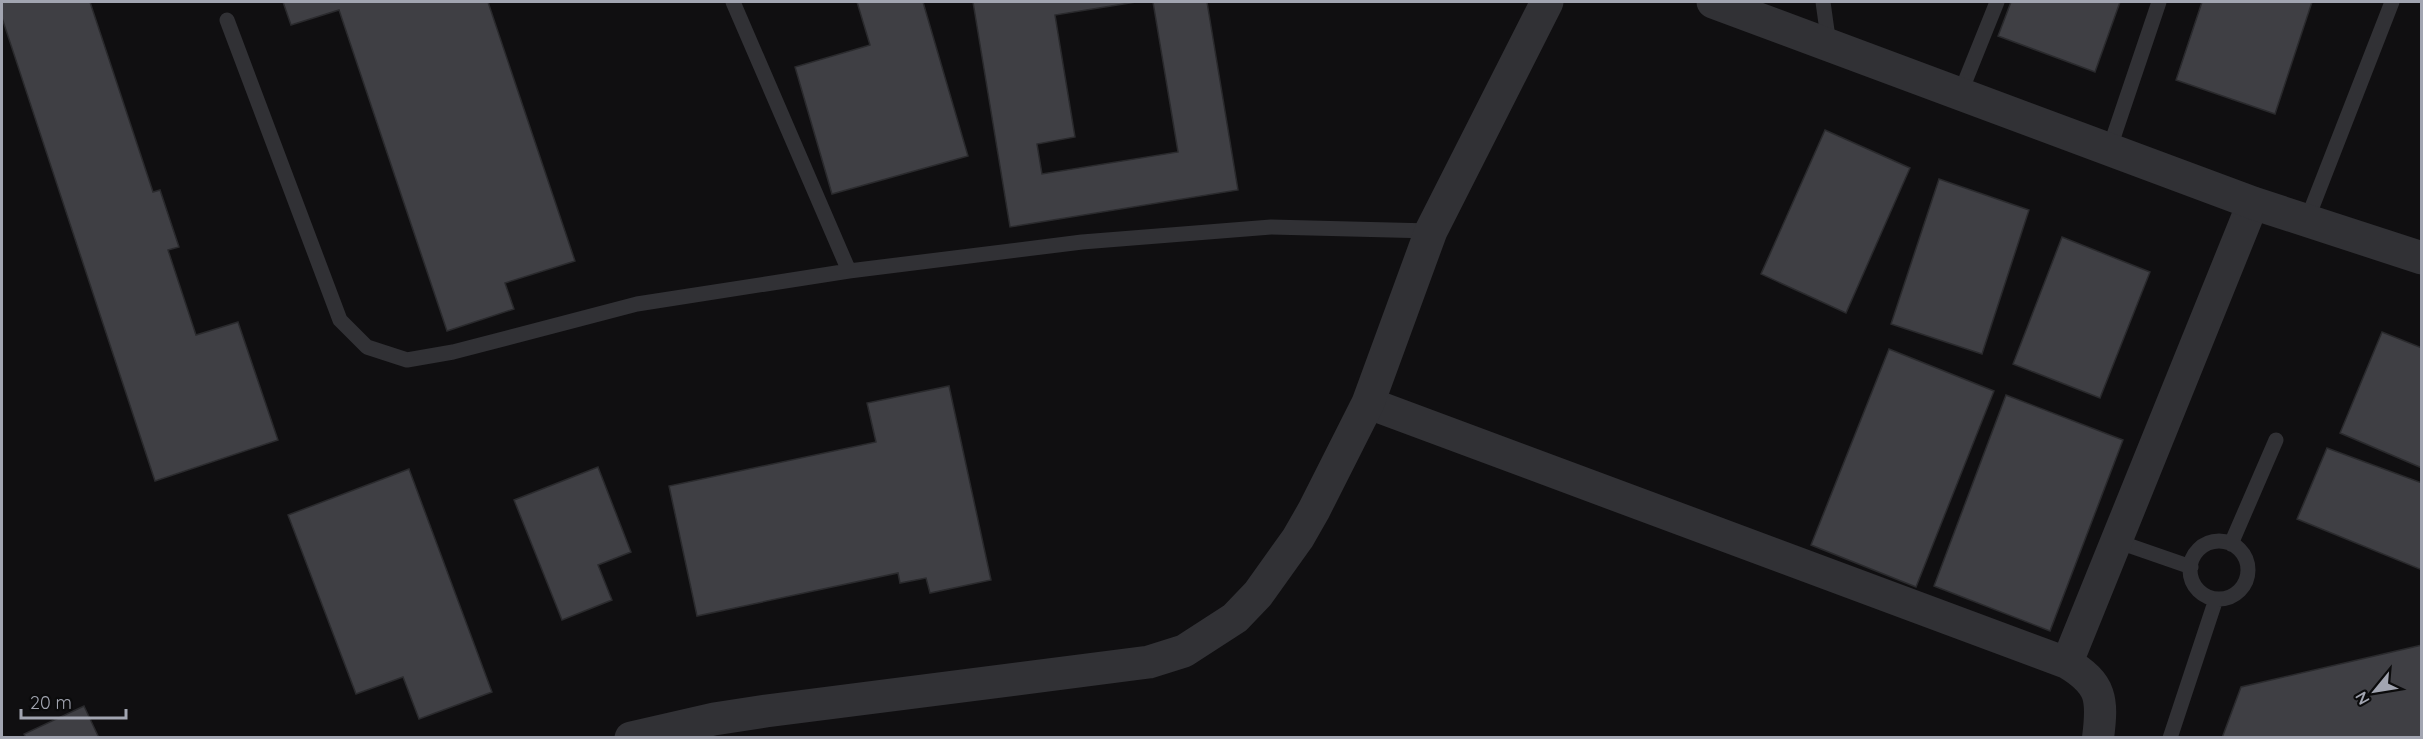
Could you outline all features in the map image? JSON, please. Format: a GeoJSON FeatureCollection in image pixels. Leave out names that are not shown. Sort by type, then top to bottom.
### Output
{"type":"FeatureCollection","features":[{"type":"Feature","properties":{"kind":"street"},"geometry":{"type":"LineString","coordinates":[[631,738],[714,719],[766,711],[1109,669],[1149,662],[1184,651],[1235,618],[1274,574],[1314,510],[1368,403],[1431,231],[1548,2]]}},
{"type":"Feature","properties":{"kind":"street"},"geometry":{"type":"LineString","coordinates":[[1713,2],[2253,203],[2421,258]]}},
{"type":"Feature","properties":{"kind":"street"},"geometry":{"type":"LineString","coordinates":[[2067,663],[2253,203]]}},
{"type":"Feature","properties":{"kind":"street"},"geometry":{"type":"LineString","coordinates":[[1368,403],[2067,663],[2084,673],[2097,689],[2101,712],[2098,738]]}},
{"type":"Feature","properties":{"kind":"lane"},"geometry":{"type":"LineString","coordinates":[[733,2],[849,271]]}},
{"type":"Feature","properties":{"kind":"lane"},"geometry":{"type":"LineString","coordinates":[[1823,2],[1829,45]]}},
{"type":"Feature","properties":{"kind":"lane"},"geometry":{"type":"LineString","coordinates":[[1960,94],[1997,2]]}},
{"type":"Feature","properties":{"kind":"lane"},"geometry":{"type":"LineString","coordinates":[[2109,150],[2159,2]]}},
{"type":"Feature","properties":{"kind":"lane"},"geometry":{"type":"LineString","coordinates":[[2307,220],[2392,2]]}},
{"type":"Feature","properties":{"kind":"lane"},"geometry":{"type":"LineString","coordinates":[[227,20],[340,320],[367,347],[407,360],[453,352],[637,304],[849,271],[1082,242],[1271,227],[1431,231]]}},
{"type":"Feature","properties":{"kind":"lane"},"geometry":{"type":"LineString","coordinates":[[2231,544],[2276,440]]}},
{"type":"Feature","properties":{"kind":"lane"},"geometry":{"type":"LineString","coordinates":[[2116,541],[2191,567]]}},
{"type":"Feature","properties":{"kind":"lane"},"geometry":{"type":"LineString","coordinates":[[2217,541],[2231,544],[2242,553],[2248,567],[2246,583],[2236,595],[2220,600],[2205,596],[2194,584],[2191,567],[2193,556],[2204,546],[2217,541]]}},
{"type":"Feature","properties":{"kind":"lane"},"geometry":{"type":"LineString","coordinates":[[2170,738],[2216,599]]}},
{"type":"Feature","properties":{"kind":"building"},"geometry":{"type":"Polygon","coordinates":[[[2,2],[90,2],[153,192],[160,190],[179,247],[168,250],[196,335],[238,322],[278,440],[155,481],[2,18],[2,2]]]}},
{"type":"Feature","properties":{"kind":"building"},"geometry":{"type":"Polygon","coordinates":[[[283,2],[488,2],[575,261],[505,283],[514,309],[447,331],[339,10],[291,25],[283,2]]]}},
{"type":"Feature","properties":{"kind":"building"},"geometry":{"type":"Polygon","coordinates":[[[857,2],[923,2],[968,156],[832,194],[795,67],[870,45],[857,2]]]}},
{"type":"Feature","properties":{"kind":"building"},"geometry":{"type":"Polygon","coordinates":[[[973,2],[1136,2],[1055,15],[1075,137],[1037,144],[1042,174],[1178,152],[1153,2],[1207,2],[1238,190],[1010,227],[973,2]]]}},
{"type":"Feature","properties":{"kind":"building"},"geometry":{"type":"Polygon","coordinates":[[[2011,2],[2120,2],[2095,72],[1998,36],[2011,2]]]}},
{"type":"Feature","properties":{"kind":"building"},"geometry":{"type":"Polygon","coordinates":[[[2202,2],[2312,2],[2275,114],[2176,80],[2202,2]]]}},
{"type":"Feature","properties":{"kind":"building"},"geometry":{"type":"Polygon","coordinates":[[[1825,130],[1910,168],[1846,313],[1761,274],[1825,130]]]}},
{"type":"Feature","properties":{"kind":"building"},"geometry":{"type":"Polygon","coordinates":[[[1939,179],[2029,210],[1982,354],[1891,324],[1939,179]]]}},
{"type":"Feature","properties":{"kind":"building"},"geometry":{"type":"Polygon","coordinates":[[[2062,237],[2150,272],[2100,398],[2013,364],[2062,237]]]}},
{"type":"Feature","properties":{"kind":"building"},"geometry":{"type":"Polygon","coordinates":[[[2382,332],[2422,348],[2422,468],[2340,433],[2382,332]]]}},
{"type":"Feature","properties":{"kind":"building"},"geometry":{"type":"Polygon","coordinates":[[[1889,349],[1994,391],[1916,587],[1811,545],[1889,349]]]}},
{"type":"Feature","properties":{"kind":"building"},"geometry":{"type":"Polygon","coordinates":[[[949,386],[991,580],[930,593],[926,578],[900,583],[898,573],[697,616],[669,486],[876,442],[867,403],[949,386]]]}},
{"type":"Feature","properties":{"kind":"building"},"geometry":{"type":"Polygon","coordinates":[[[2006,395],[2123,440],[2050,631],[1934,586],[2006,395]]]}},
{"type":"Feature","properties":{"kind":"building"},"geometry":{"type":"Polygon","coordinates":[[[2327,448],[2422,483],[2422,570],[2297,519],[2327,448]]]}},
{"type":"Feature","properties":{"kind":"building"},"geometry":{"type":"Polygon","coordinates":[[[598,467],[631,552],[598,565],[612,600],[562,620],[514,500],[598,467]]]}},
{"type":"Feature","properties":{"kind":"building"},"geometry":{"type":"Polygon","coordinates":[[[409,469],[492,692],[419,719],[403,677],[356,694],[288,515],[409,469]]]}},
{"type":"Feature","properties":{"kind":"building"},"geometry":{"type":"Polygon","coordinates":[[[2422,645],[2422,738],[2222,738],[2241,687],[2422,645]]]}},
{"type":"Feature","properties":{"kind":"building"},"geometry":{"type":"Polygon","coordinates":[[[84,706],[99,738],[26,738],[24,734],[84,706]]]}}]}
